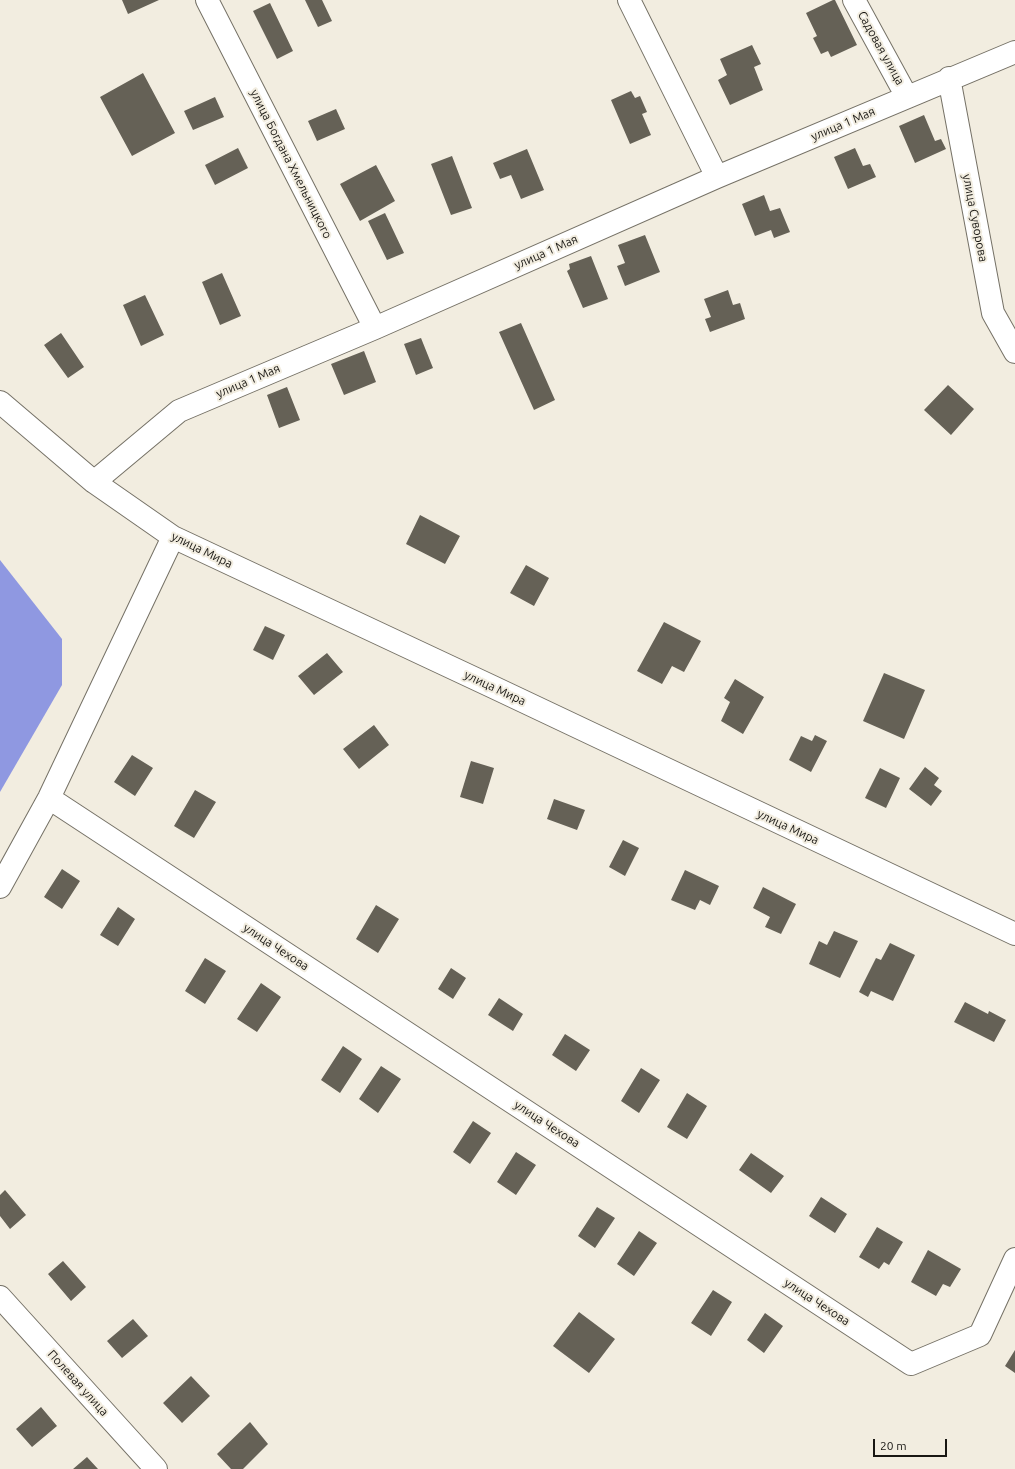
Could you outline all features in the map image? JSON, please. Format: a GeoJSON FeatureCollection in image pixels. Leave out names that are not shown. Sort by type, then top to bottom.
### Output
{"type":"FeatureCollection","features":[{"type":"Feature","properties":{"kind":"street","name":"улица Богдана Хмельницкого"},"geometry":{"type":"LineString","coordinates":[[207,0],[375,328]]}},
{"type":"Feature","properties":{"kind":"street"},"geometry":{"type":"LineString","coordinates":[[629,0],[717,177]]}},
{"type":"Feature","properties":{"kind":"street","name":"Садовая улица"},"geometry":{"type":"LineString","coordinates":[[854,0],[907,97]]}},
{"type":"Feature","properties":{"kind":"street","name":"улица 1 Мая"},"geometry":{"type":"LineString","coordinates":[[94,482],[179,411],[375,328],[717,177],[949,78],[1015,52]]}},
{"type":"Feature","properties":{"kind":"street","name":"улица Суворова"},"geometry":{"type":"LineString","coordinates":[[949,78],[993,313],[1015,352]]}},
{"type":"Feature","properties":{"kind":"street","name":"улица Мира"},"geometry":{"type":"LineString","coordinates":[[0,402],[94,482],[173,537],[1015,934]]}},
{"type":"Feature","properties":{"kind":"street"},"geometry":{"type":"LineString","coordinates":[[0,887],[49,798],[173,537]]}},
{"type":"Feature","properties":{"kind":"street","name":"улица Чехова"},"geometry":{"type":"LineString","coordinates":[[49,798],[912,1364],[980,1335],[1015,1258]]}},
{"type":"Feature","properties":{"kind":"street","name":"Полевая улица"},"geometry":{"type":"LineString","coordinates":[[0,1297],[156,1469]]}},
{"type":"Feature","properties":{"kind":"water"},"geometry":{"type":"Polygon","coordinates":[[[0,560],[62,639],[62,685],[0,792],[0,560]]]}},
{"type":"Feature","properties":{"kind":"building"},"geometry":{"type":"Polygon","coordinates":[[[122,0],[159,0],[128,14],[122,0]]]}},
{"type":"Feature","properties":{"kind":"building"},"geometry":{"type":"Polygon","coordinates":[[[305,0],[322,0],[332,21],[318,27],[305,0]]]}},
{"type":"Feature","properties":{"kind":"building"},"geometry":{"type":"Polygon","coordinates":[[[835,0],[857,45],[831,57],[828,51],[821,54],[813,38],[817,36],[806,13],[835,0]]]}},
{"type":"Feature","properties":{"kind":"building"},"geometry":{"type":"Polygon","coordinates":[[[270,3],[293,51],[277,59],[253,11],[270,3]]]}},
{"type":"Feature","properties":{"kind":"building"},"geometry":{"type":"Polygon","coordinates":[[[752,45],[761,64],[754,67],[763,90],[730,105],[718,80],[727,75],[720,59],[752,45]]]}},
{"type":"Feature","properties":{"kind":"building"},"geometry":{"type":"Polygon","coordinates":[[[143,73],[175,133],[132,156],[100,97],[143,73]]]}},
{"type":"Feature","properties":{"kind":"building"},"geometry":{"type":"Polygon","coordinates":[[[631,91],[635,98],[640,96],[647,112],[642,114],[651,135],[630,144],[611,100],[631,91]]]}},
{"type":"Feature","properties":{"kind":"building"},"geometry":{"type":"Polygon","coordinates":[[[215,97],[224,117],[193,130],[184,111],[215,97]]]}},
{"type":"Feature","properties":{"kind":"building"},"geometry":{"type":"Polygon","coordinates":[[[336,109],[345,129],[317,141],[308,121],[336,109]]]}},
{"type":"Feature","properties":{"kind":"building"},"geometry":{"type":"Polygon","coordinates":[[[924,115],[935,141],[941,139],[946,149],[915,163],[899,126],[924,115]]]}},
{"type":"Feature","properties":{"kind":"building"},"geometry":{"type":"Polygon","coordinates":[[[238,148],[248,168],[215,185],[205,165],[238,148]]]}},
{"type":"Feature","properties":{"kind":"building"},"geometry":{"type":"Polygon","coordinates":[[[855,148],[863,166],[870,164],[876,177],[848,189],[834,157],[855,148]]]}},
{"type":"Feature","properties":{"kind":"building"},"geometry":{"type":"Polygon","coordinates":[[[527,149],[544,190],[521,199],[511,175],[500,179],[493,163],[527,149]]]}},
{"type":"Feature","properties":{"kind":"building"},"geometry":{"type":"Polygon","coordinates":[[[452,156],[472,208],[451,215],[431,164],[452,156]]]}},
{"type":"Feature","properties":{"kind":"building"},"geometry":{"type":"Polygon","coordinates":[[[376,165],[395,201],[360,221],[340,184],[376,165]]]}},
{"type":"Feature","properties":{"kind":"building"},"geometry":{"type":"Polygon","coordinates":[[[764,195],[770,211],[780,208],[790,232],[774,238],[771,230],[755,236],[742,204],[764,195]]]}},
{"type":"Feature","properties":{"kind":"building"},"geometry":{"type":"Polygon","coordinates":[[[385,213],[404,253],[387,260],[368,221],[385,213]]]}},
{"type":"Feature","properties":{"kind":"building"},"geometry":{"type":"Polygon","coordinates":[[[645,235],[660,272],[625,286],[617,266],[625,263],[618,245],[645,235]]]}},
{"type":"Feature","properties":{"kind":"building"},"geometry":{"type":"Polygon","coordinates":[[[591,256],[608,299],[583,308],[567,271],[570,269],[569,264],[591,256]]]}},
{"type":"Feature","properties":{"kind":"building"},"geometry":{"type":"Polygon","coordinates":[[[222,273],[241,316],[220,325],[202,282],[222,273]]]}},
{"type":"Feature","properties":{"kind":"building"},"geometry":{"type":"Polygon","coordinates":[[[728,290],[733,305],[740,303],[745,319],[710,332],[705,319],[711,317],[704,299],[728,290]]]}},
{"type":"Feature","properties":{"kind":"building"},"geometry":{"type":"Polygon","coordinates":[[[145,295],[164,335],[141,346],[123,305],[145,295]]]}},
{"type":"Feature","properties":{"kind":"building"},"geometry":{"type":"Polygon","coordinates":[[[521,323],[555,400],[534,410],[499,332],[521,323]]]}},
{"type":"Feature","properties":{"kind":"building"},"geometry":{"type":"Polygon","coordinates":[[[61,333],[84,367],[68,378],[44,345],[61,333]]]}},
{"type":"Feature","properties":{"kind":"building"},"geometry":{"type":"Polygon","coordinates":[[[421,338],[433,368],[416,375],[404,344],[421,338]]]}},
{"type":"Feature","properties":{"kind":"building"},"geometry":{"type":"Polygon","coordinates":[[[364,351],[376,382],[344,395],[331,364],[364,351]]]}},
{"type":"Feature","properties":{"kind":"building"},"geometry":{"type":"Polygon","coordinates":[[[948,385],[974,409],[951,435],[924,410],[948,385]]]}},
{"type":"Feature","properties":{"kind":"building"},"geometry":{"type":"Polygon","coordinates":[[[287,387],[300,420],[279,428],[267,395],[287,387]]]}},
{"type":"Feature","properties":{"kind":"building"},"geometry":{"type":"Polygon","coordinates":[[[420,515],[460,536],[445,564],[406,544],[420,515]]]}},
{"type":"Feature","properties":{"kind":"building"},"geometry":{"type":"Polygon","coordinates":[[[526,565],[549,578],[534,606],[510,593],[526,565]]]}},
{"type":"Feature","properties":{"kind":"building"},"geometry":{"type":"Polygon","coordinates":[[[664,622],[701,641],[684,672],[672,666],[662,684],[637,671],[664,622]]]}},
{"type":"Feature","properties":{"kind":"building"},"geometry":{"type":"Polygon","coordinates":[[[265,626],[285,635],[273,660],[253,650],[265,626]]]}},
{"type":"Feature","properties":{"kind":"building"},"geometry":{"type":"Polygon","coordinates":[[[327,653],[343,672],[314,695],[298,676],[327,653]]]}},
{"type":"Feature","properties":{"kind":"building"},"geometry":{"type":"Polygon","coordinates":[[[884,673],[925,690],[904,739],[863,721],[884,673]]]}},
{"type":"Feature","properties":{"kind":"building"},"geometry":{"type":"Polygon","coordinates":[[[735,679],[764,697],[743,734],[721,721],[730,702],[724,698],[735,679]]]}},
{"type":"Feature","properties":{"kind":"building"},"geometry":{"type":"Polygon","coordinates":[[[374,725],[389,745],[359,769],[343,749],[374,725]]]}},
{"type":"Feature","properties":{"kind":"building"},"geometry":{"type":"Polygon","coordinates":[[[815,735],[827,741],[811,772],[789,760],[801,736],[812,741],[815,735]]]}},
{"type":"Feature","properties":{"kind":"building"},"geometry":{"type":"Polygon","coordinates":[[[132,755],[153,768],[135,796],[114,782],[132,755]]]}},
{"type":"Feature","properties":{"kind":"building"},"geometry":{"type":"Polygon","coordinates":[[[471,761],[494,768],[483,804],[460,797],[471,761]]]}},
{"type":"Feature","properties":{"kind":"building"},"geometry":{"type":"Polygon","coordinates":[[[925,767],[939,778],[934,785],[942,791],[931,806],[909,789],[925,767]]]}},
{"type":"Feature","properties":{"kind":"building"},"geometry":{"type":"Polygon","coordinates":[[[880,768],[900,778],[886,808],[865,798],[880,768]]]}},
{"type":"Feature","properties":{"kind":"building"},"geometry":{"type":"Polygon","coordinates":[[[195,790],[216,802],[194,838],[174,826],[195,790]]]}},
{"type":"Feature","properties":{"kind":"building"},"geometry":{"type":"Polygon","coordinates":[[[554,799],[585,810],[577,830],[547,819],[554,799]]]}},
{"type":"Feature","properties":{"kind":"building"},"geometry":{"type":"Polygon","coordinates":[[[623,840],[639,848],[625,876],[609,867],[623,840]]]}},
{"type":"Feature","properties":{"kind":"building"},"geometry":{"type":"Polygon","coordinates":[[[62,869],[80,881],[62,909],[44,897],[62,869]]]}},
{"type":"Feature","properties":{"kind":"building"},"geometry":{"type":"Polygon","coordinates":[[[685,870],[719,886],[710,905],[700,900],[695,910],[671,900],[685,870]]]}},
{"type":"Feature","properties":{"kind":"building"},"geometry":{"type":"Polygon","coordinates":[[[763,887],[796,904],[781,934],[765,927],[770,917],[753,908],[763,887]]]}},
{"type":"Feature","properties":{"kind":"building"},"geometry":{"type":"Polygon","coordinates":[[[376,905],[399,919],[378,953],[356,939],[376,905]]]}},
{"type":"Feature","properties":{"kind":"building"},"geometry":{"type":"Polygon","coordinates":[[[118,907],[135,919],[118,946],[100,935],[118,907]]]}},
{"type":"Feature","properties":{"kind":"building"},"geometry":{"type":"Polygon","coordinates":[[[834,931],[858,941],[840,978],[809,964],[819,941],[827,945],[834,931]]]}},
{"type":"Feature","properties":{"kind":"building"},"geometry":{"type":"Polygon","coordinates":[[[890,943],[915,955],[893,1001],[871,991],[868,997],[859,992],[876,958],[881,960],[890,943]]]}},
{"type":"Feature","properties":{"kind":"building"},"geometry":{"type":"Polygon","coordinates":[[[205,958],[226,971],[205,1004],[185,991],[205,958]]]}},
{"type":"Feature","properties":{"kind":"building"},"geometry":{"type":"Polygon","coordinates":[[[451,968],[466,978],[453,999],[438,989],[451,968]]]}},
{"type":"Feature","properties":{"kind":"building"},"geometry":{"type":"Polygon","coordinates":[[[261,983],[281,997],[257,1032],[237,1019],[261,983]]]}},
{"type":"Feature","properties":{"kind":"building"},"geometry":{"type":"Polygon","coordinates":[[[499,998],[523,1014],[513,1031],[488,1015],[499,998]]]}},
{"type":"Feature","properties":{"kind":"building"},"geometry":{"type":"Polygon","coordinates":[[[965,1002],[988,1014],[989,1011],[1006,1020],[994,1042],[954,1022],[965,1002]]]}},
{"type":"Feature","properties":{"kind":"building"},"geometry":{"type":"Polygon","coordinates":[[[565,1034],[590,1050],[576,1071],[552,1055],[565,1034]]]}},
{"type":"Feature","properties":{"kind":"building"},"geometry":{"type":"Polygon","coordinates":[[[343,1046],[362,1059],[340,1093],[321,1080],[343,1046]]]}},
{"type":"Feature","properties":{"kind":"building"},"geometry":{"type":"Polygon","coordinates":[[[381,1066],[401,1079],[378,1113],[359,1099],[381,1066]]]}},
{"type":"Feature","properties":{"kind":"building"},"geometry":{"type":"Polygon","coordinates":[[[641,1068],[660,1080],[639,1113],[621,1101],[641,1068]]]}},
{"type":"Feature","properties":{"kind":"building"},"geometry":{"type":"Polygon","coordinates":[[[687,1093],[707,1106],[687,1139],[667,1127],[687,1093]]]}},
{"type":"Feature","properties":{"kind":"building"},"geometry":{"type":"Polygon","coordinates":[[[473,1121],[491,1133],[470,1164],[453,1152],[473,1121]]]}},
{"type":"Feature","properties":{"kind":"building"},"geometry":{"type":"Polygon","coordinates":[[[516,1152],[536,1165],[516,1195],[497,1182],[516,1152]]]}},
{"type":"Feature","properties":{"kind":"building"},"geometry":{"type":"Polygon","coordinates":[[[751,1153],[784,1176],[771,1193],[739,1170],[751,1153]]]}},
{"type":"Feature","properties":{"kind":"building"},"geometry":{"type":"Polygon","coordinates":[[[5,1190],[26,1215],[10,1229],[0,1216],[0,1195],[5,1190]]]}},
{"type":"Feature","properties":{"kind":"building"},"geometry":{"type":"Polygon","coordinates":[[[821,1197],[847,1214],[835,1233],[809,1216],[821,1197]]]}},
{"type":"Feature","properties":{"kind":"building"},"geometry":{"type":"Polygon","coordinates":[[[597,1207],[615,1218],[595,1248],[578,1236],[597,1207]]]}},
{"type":"Feature","properties":{"kind":"building"},"geometry":{"type":"Polygon","coordinates":[[[877,1227],[903,1242],[889,1265],[884,1262],[879,1269],[859,1257],[877,1227]]]}},
{"type":"Feature","properties":{"kind":"building"},"geometry":{"type":"Polygon","coordinates":[[[639,1231],[657,1243],[634,1276],[617,1264],[639,1231]]]}},
{"type":"Feature","properties":{"kind":"building"},"geometry":{"type":"Polygon","coordinates":[[[928,1250],[961,1269],[950,1287],[943,1284],[936,1296],[911,1282],[928,1250]]]}},
{"type":"Feature","properties":{"kind":"building"},"geometry":{"type":"Polygon","coordinates":[[[63,1261],[86,1287],[71,1301],[48,1274],[63,1261]]]}},
{"type":"Feature","properties":{"kind":"building"},"geometry":{"type":"Polygon","coordinates":[[[713,1290],[732,1302],[711,1336],[691,1323],[713,1290]]]}},
{"type":"Feature","properties":{"kind":"building"},"geometry":{"type":"Polygon","coordinates":[[[579,1312],[615,1339],[589,1373],[553,1346],[579,1312]]]}},
{"type":"Feature","properties":{"kind":"building"},"geometry":{"type":"Polygon","coordinates":[[[765,1313],[783,1326],[764,1353],[747,1340],[765,1313]]]}},
{"type":"Feature","properties":{"kind":"building"},"geometry":{"type":"Polygon","coordinates":[[[133,1319],[148,1336],[122,1358],[107,1341],[133,1319]]]}},
{"type":"Feature","properties":{"kind":"building"},"geometry":{"type":"Polygon","coordinates":[[[1015,1350],[1015,1373],[1005,1366],[1015,1350]]]}},
{"type":"Feature","properties":{"kind":"building"},"geometry":{"type":"Polygon","coordinates":[[[191,1376],[210,1396],[182,1423],[163,1403],[191,1376]]]}},
{"type":"Feature","properties":{"kind":"building"},"geometry":{"type":"Polygon","coordinates":[[[41,1407],[57,1426],[32,1447],[16,1429],[41,1407]]]}},
{"type":"Feature","properties":{"kind":"building"},"geometry":{"type":"Polygon","coordinates":[[[250,1422],[268,1444],[243,1469],[231,1469],[217,1454],[250,1422]]]}},
{"type":"Feature","properties":{"kind":"building"},"geometry":{"type":"Polygon","coordinates":[[[87,1457],[98,1469],[73,1469],[87,1457]]]}}]}
